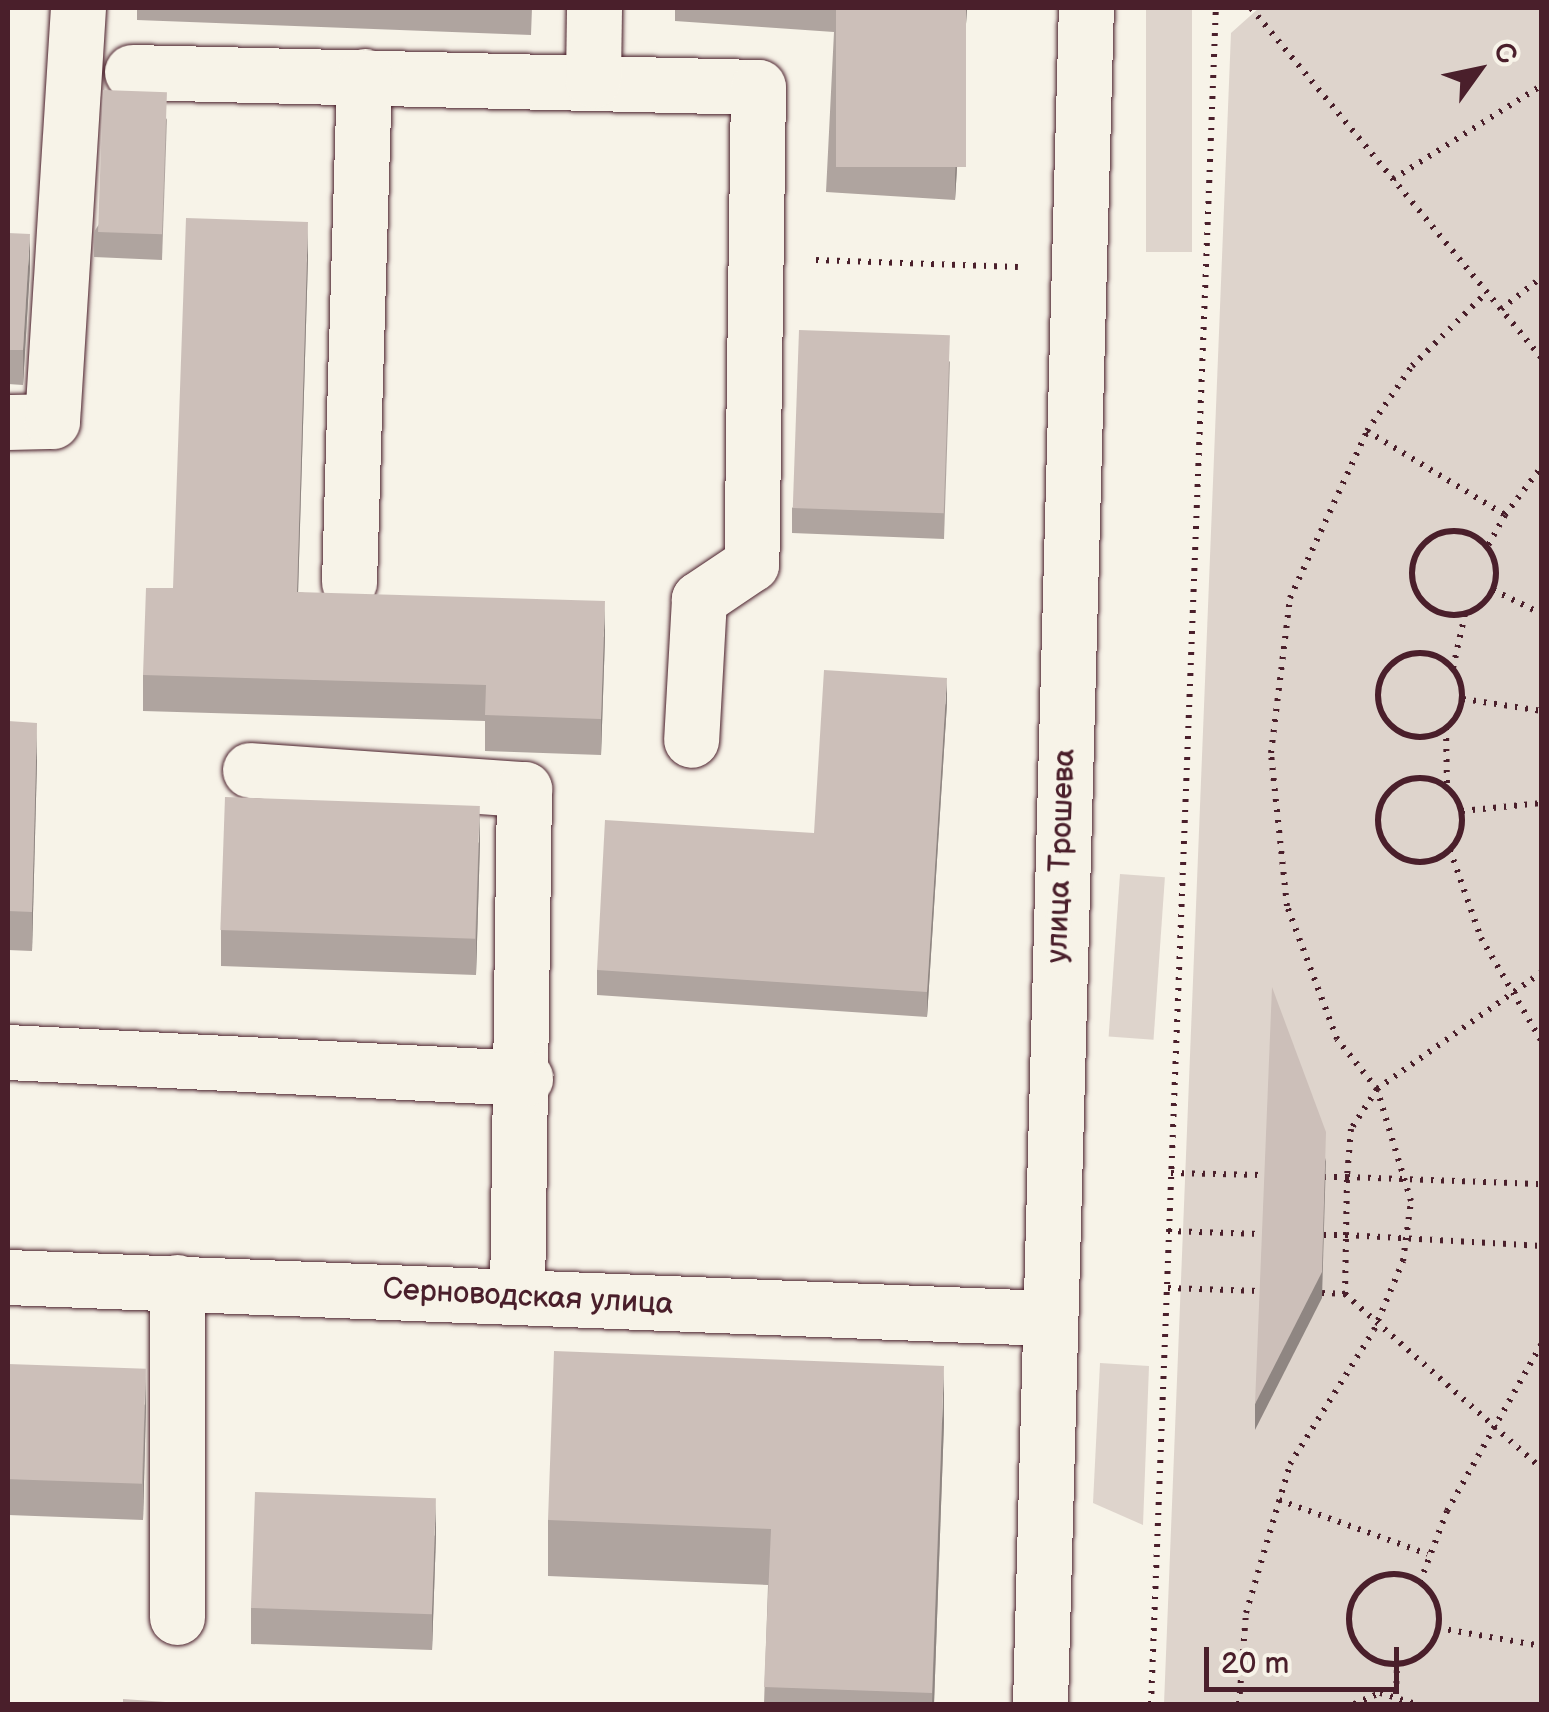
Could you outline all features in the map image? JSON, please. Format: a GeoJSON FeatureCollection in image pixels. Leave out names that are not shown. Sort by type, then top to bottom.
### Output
{"type":"FeatureCollection","features":[{"type":"Feature","properties":{"kind":"street"},"geometry":{"type":"LineString","coordinates":[[8,422],[52,421],[78,8]]}},
{"type":"Feature","properties":{"kind":"street"},"geometry":{"type":"LineString","coordinates":[[592,80],[594,8]]}},
{"type":"Feature","properties":{"kind":"street","name":"улица Трошева"},"geometry":{"type":"LineString","coordinates":[[1040,1704],[1086,8]]}},
{"type":"Feature","properties":{"kind":"street"},"geometry":{"type":"LineString","coordinates":[[132,72],[592,80],[758,87],[751,564],[699,600],[690,740]]}},
{"type":"Feature","properties":{"kind":"street"},"geometry":{"type":"LineString","coordinates":[[350,582],[364,76]]}},
{"type":"Feature","properties":{"kind":"street"},"geometry":{"type":"LineString","coordinates":[[250,770],[524,789],[525,1078],[518,1297]]}},
{"type":"Feature","properties":{"kind":"street"},"geometry":{"type":"LineString","coordinates":[[8,1052],[525,1078]]}},
{"type":"Feature","properties":{"kind":"street","name":"Серноводская улица"},"geometry":{"type":"LineString","coordinates":[[8,1278],[1048,1318]]}},
{"type":"Feature","properties":{"kind":"street"},"geometry":{"type":"LineString","coordinates":[[177,1617],[178,1282]]}},
{"type":"Feature","properties":{"kind":"path"},"geometry":{"type":"LineString","coordinates":[[1151,1704],[1216,8]]}},
{"type":"Feature","properties":{"kind":"path"},"geometry":{"type":"LineString","coordinates":[[1251,8],[1542,360]]}},
{"type":"Feature","properties":{"kind":"path"},"geometry":{"type":"LineString","coordinates":[[1393,179],[1542,85]]}},
{"type":"Feature","properties":{"kind":"path"},"geometry":{"type":"LineString","coordinates":[[756,258],[1020,267]]}},
{"type":"Feature","properties":{"kind":"path"},"geometry":{"type":"LineString","coordinates":[[1501,309],[1542,278]]}},
{"type":"Feature","properties":{"kind":"path"},"geometry":{"type":"LineString","coordinates":[[1239,1704],[1246,1613],[1290,1464],[1374,1330],[1407,1241],[1406,1181],[1377,1089],[1337,1038],[1287,906],[1271,753],[1290,598],[1367,431],[1412,366],[1486,292]]}},
{"type":"Feature","properties":{"kind":"path"},"geometry":{"type":"LineString","coordinates":[[1367,431],[1505,514]]}},
{"type":"Feature","properties":{"kind":"path"},"geometry":{"type":"LineString","coordinates":[[1492,590],[1487,548],[1505,514],[1542,466]]}},
{"type":"Feature","properties":{"kind":"path"},"geometry":{"type":"LineString","coordinates":[[1465,614],[1428,607],[1412,562],[1448,530],[1487,548]]}},
{"type":"Feature","properties":{"kind":"path"},"geometry":{"type":"LineString","coordinates":[[1492,590],[1465,614],[1453,669],[1462,699],[1446,728],[1447,786],[1462,811],[1450,850],[1481,938],[1516,990],[1542,1042]]}},
{"type":"Feature","properties":{"kind":"path"},"geometry":{"type":"LineString","coordinates":[[1492,590],[1542,614]]}},
{"type":"Feature","properties":{"kind":"path"},"geometry":{"type":"LineString","coordinates":[[1446,728],[1426,737],[1394,729],[1379,684],[1415,652],[1453,669]]}},
{"type":"Feature","properties":{"kind":"path"},"geometry":{"type":"LineString","coordinates":[[1462,699],[1542,711]]}},
{"type":"Feature","properties":{"kind":"path"},"geometry":{"type":"LineString","coordinates":[[1447,786],[1398,783],[1378,825],[1409,861],[1450,850]]}},
{"type":"Feature","properties":{"kind":"path"},"geometry":{"type":"LineString","coordinates":[[1462,811],[1542,802]]}},
{"type":"Feature","properties":{"kind":"path"},"geometry":{"type":"LineString","coordinates":[[1542,972],[1377,1089],[1351,1129],[1345,1294],[1374,1330],[1542,1469]]}},
{"type":"Feature","properties":{"kind":"path"},"geometry":{"type":"LineString","coordinates":[[1171,1173],[1262,1175]]}},
{"type":"Feature","properties":{"kind":"path"},"geometry":{"type":"LineString","coordinates":[[1326,1177],[1542,1184]]}},
{"type":"Feature","properties":{"kind":"path"},"geometry":{"type":"LineString","coordinates":[[1168,1231],[1260,1234]]}},
{"type":"Feature","properties":{"kind":"path"},"geometry":{"type":"LineString","coordinates":[[1324,1234],[1542,1246]]}},
{"type":"Feature","properties":{"kind":"path"},"geometry":{"type":"LineString","coordinates":[[1168,1288],[1259,1291]]}},
{"type":"Feature","properties":{"kind":"path"},"geometry":{"type":"LineString","coordinates":[[1322,1293],[1345,1294]]}},
{"type":"Feature","properties":{"kind":"path"},"geometry":{"type":"LineString","coordinates":[[1420,1583],[1427,1554],[1542,1344]]}},
{"type":"Feature","properties":{"kind":"path"},"geometry":{"type":"LineString","coordinates":[[1279,1500],[1427,1554]]}},
{"type":"Feature","properties":{"kind":"path"},"geometry":{"type":"LineString","coordinates":[[1382,1575],[1420,1583],[1434,1599],[1438,1628],[1424,1652],[1397,1663],[1358,1647],[1352,1604],[1382,1575]]}},
{"type":"Feature","properties":{"kind":"path"},"geometry":{"type":"LineString","coordinates":[[1438,1628],[1542,1646]]}},
{"type":"Feature","properties":{"kind":"path"},"geometry":{"type":"LineString","coordinates":[[1396,1694],[1397,1663]]}},
{"type":"Feature","properties":{"kind":"path"},"geometry":{"type":"LineString","coordinates":[[1354,1704],[1396,1694],[1416,1704]]}},
{"type":"Feature","properties":{"kind":"shaded area"},"geometry":{"type":"Polygon","coordinates":[[[1146,8],[1192,8],[1192,252],[1146,252],[1146,8]]]}},
{"type":"Feature","properties":{"kind":"shaded area"},"geometry":{"type":"Polygon","coordinates":[[[1259,8],[1541,8],[1541,1704],[1164,1704],[1231,33],[1259,8]]]}},
{"type":"Feature","properties":{"kind":"shaded area"},"geometry":{"type":"Polygon","coordinates":[[[1120,874],[1165,877],[1154,1040],[1109,1037],[1120,874]]]}},
{"type":"Feature","properties":{"kind":"shaded area"},"geometry":{"type":"Polygon","coordinates":[[[1100,1363],[1149,1366],[1143,1525],[1093,1503],[1100,1363]]]}},
{"type":"Feature","properties":{"kind":"building"},"geometry":{"type":"Polygon","coordinates":[[[836,8],[966,8],[966,167],[836,167],[836,8]]]}},
{"type":"Feature","properties":{"kind":"building"},"geometry":{"type":"Polygon","coordinates":[[[103,90],[167,92],[162,234],[98,232],[103,90]]]}},
{"type":"Feature","properties":{"kind":"building"},"geometry":{"type":"Polygon","coordinates":[[[186,218],[308,222],[297,592],[605,601],[601,719],[485,715],[486,685],[143,675],[146,588],[173,588],[186,218]]]}},
{"type":"Feature","properties":{"kind":"building"},"geometry":{"type":"Polygon","coordinates":[[[8,233],[30,234],[23,350],[8,350],[8,233]]]}},
{"type":"Feature","properties":{"kind":"building"},"geometry":{"type":"Polygon","coordinates":[[[799,330],[950,335],[944,513],[793,508],[799,330]]]}},
{"type":"Feature","properties":{"kind":"building"},"geometry":{"type":"Polygon","coordinates":[[[824,670],[947,678],[927,992],[597,970],[605,820],[814,833],[824,670]]]}},
{"type":"Feature","properties":{"kind":"building"},"geometry":{"type":"Polygon","coordinates":[[[8,721],[37,723],[32,912],[8,911],[8,721]]]}},
{"type":"Feature","properties":{"kind":"building"},"geometry":{"type":"Polygon","coordinates":[[[225,797],[480,806],[475,939],[220,930],[225,797]]]}},
{"type":"Feature","properties":{"kind":"building"},"geometry":{"type":"Polygon","coordinates":[[[1272,987],[1326,1132],[1322,1272],[1255,1404],[1272,987]]]}},
{"type":"Feature","properties":{"kind":"building"},"geometry":{"type":"Polygon","coordinates":[[[554,1351],[944,1366],[932,1693],[764,1687],[771,1529],[548,1520],[554,1351]]]}},
{"type":"Feature","properties":{"kind":"building"},"geometry":{"type":"Polygon","coordinates":[[[8,1364],[146,1369],[142,1484],[8,1479],[8,1364]]]}},
{"type":"Feature","properties":{"kind":"building"},"geometry":{"type":"Polygon","coordinates":[[[255,1492],[436,1498],[432,1614],[251,1608],[255,1492]]]}},
{"type":"Feature","properties":{"kind":"building"},"geometry":{"type":"Polygon","coordinates":[[[123,1699],[180,1703],[180,1704],[123,1704],[123,1699]]]}}]}
